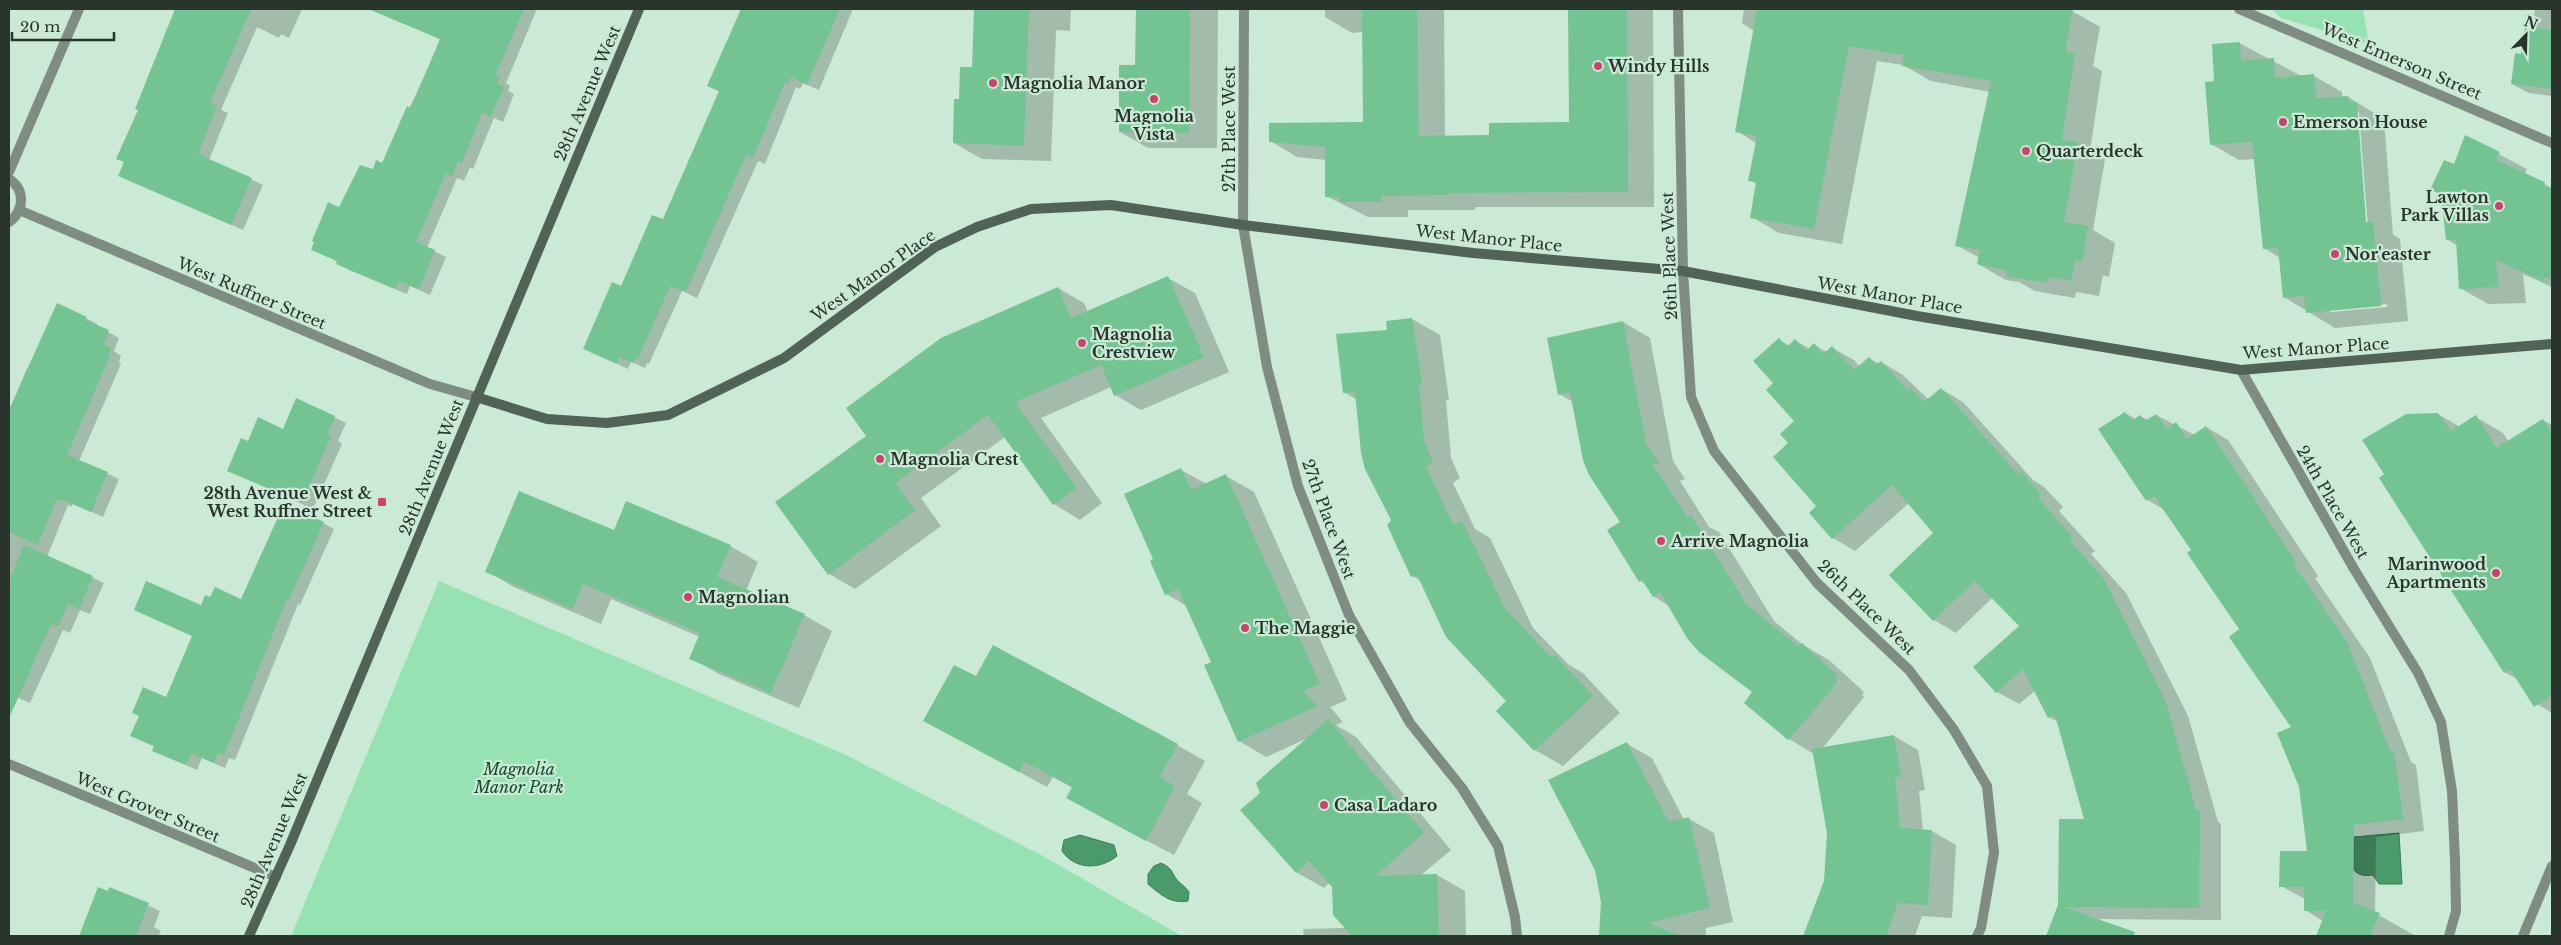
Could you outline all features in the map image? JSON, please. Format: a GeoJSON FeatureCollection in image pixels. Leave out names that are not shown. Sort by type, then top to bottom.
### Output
{"type":"FeatureCollection","features":[{"type":"Feature","properties":{"kind":"street"},"geometry":{"type":"LineString","coordinates":[[9,172],[79,9]]}},
{"type":"Feature","properties":{"kind":"street","name":"28th Avenue West"},"geometry":{"type":"LineString","coordinates":[[249,936],[276,877],[639,9]]}},
{"type":"Feature","properties":{"kind":"street","name":"27th Place West"},"geometry":{"type":"LineString","coordinates":[[1244,9],[1243,225],[1267,367],[1298,486],[1349,615],[1410,723],[1462,788],[1498,846],[1515,917],[1517,936]]}},
{"type":"Feature","properties":{"kind":"street","name":"26th Place West"},"geometry":{"type":"LineString","coordinates":[[1678,9],[1683,271],[1691,397],[1714,451],[1817,583],[1909,670],[1954,730],[1987,786],[1994,854],[1981,928],[1977,936]]}},
{"type":"Feature","properties":{"kind":"street","name":"West Emerson Street"},"geometry":{"type":"LineString","coordinates":[[2239,9],[2552,142]]}},
{"type":"Feature","properties":{"kind":"street"},"geometry":{"type":"LineString","coordinates":[[9,179],[17,186],[20,194],[19,210],[9,222]]}},
{"type":"Feature","properties":{"kind":"street","name":"West Manor Place"},"geometry":{"type":"LineString","coordinates":[[476,397],[546,419],[607,423],[668,415],[784,358],[935,247],[977,226],[1031,209],[1110,205],[1243,225],[1473,253],[1683,271],[1917,316],[2241,370],[2552,344]]}},
{"type":"Feature","properties":{"kind":"street","name":"West Ruffner Street"},"geometry":{"type":"LineString","coordinates":[[19,210],[430,384],[476,397]]}},
{"type":"Feature","properties":{"kind":"street","name":"24th Place West"},"geometry":{"type":"LineString","coordinates":[[2241,370],[2354,569],[2418,673],[2440,722],[2452,791],[2455,851],[2456,911],[2449,936]]}},
{"type":"Feature","properties":{"kind":"street","name":"West Grover Street"},"geometry":{"type":"LineString","coordinates":[[9,764],[276,877]]}},
{"type":"Feature","properties":{"kind":"street"},"geometry":{"type":"LineString","coordinates":[[2523,936],[2552,866]]}},
{"type":"Feature","properties":{"kind":"green space"},"geometry":{"type":"Polygon","coordinates":[[[2272,9],[2363,9],[2369,44],[2281,18],[2272,9]]]}},
{"type":"Feature","properties":{"kind":"green space","name":"Magnolia Manor Park"},"geometry":{"type":"Polygon","coordinates":[[[439,581],[846,755],[1043,856],[1182,936],[291,936],[439,581]]]}},
{"type":"Feature","properties":{"kind":"shaded area"},"geometry":{"type":"Polygon","coordinates":[[[2399,833],[2402,884],[2379,884],[2373,875],[2363,875],[2354,870],[2354,837],[2399,833]]]}},
{"type":"Feature","properties":{"kind":"shaded area"},"geometry":{"type":"Polygon","coordinates":[[[1080,835],[1114,845],[1117,856],[1110,861],[1096,866],[1081,865],[1074,862],[1062,851],[1064,840],[1080,835]]]}},
{"type":"Feature","properties":{"kind":"shaded area"},"geometry":{"type":"Polygon","coordinates":[[[1161,863],[1171,870],[1177,880],[1189,892],[1188,901],[1171,900],[1148,884],[1148,874],[1154,866],[1161,863]]]}},
{"type":"Feature","properties":{"kind":"building"},"geometry":{"type":"Polygon","coordinates":[[[175,9],[251,9],[210,103],[217,106],[198,154],[252,178],[231,225],[118,176],[124,162],[116,159],[138,110],[135,109],[175,9]]]}},
{"type":"Feature","properties":{"kind":"building"},"geometry":{"type":"Polygon","coordinates":[[[368,9],[524,9],[495,76],[500,78],[497,84],[504,87],[491,117],[482,113],[462,163],[458,162],[453,176],[446,173],[416,242],[435,250],[419,289],[399,281],[395,289],[336,264],[337,261],[311,250],[314,242],[312,241],[328,202],[339,207],[360,165],[373,169],[376,160],[382,163],[407,106],[410,108],[413,103],[440,39],[368,9]]]}},
{"type":"Feature","properties":{"kind":"building"},"geometry":{"type":"Polygon","coordinates":[[[741,9],[840,9],[807,85],[791,77],[789,84],[785,82],[753,158],[746,155],[686,292],[670,286],[638,359],[635,358],[633,363],[619,357],[617,364],[583,349],[612,282],[621,286],[652,215],[663,219],[719,91],[707,86],[741,9]]]}},
{"type":"Feature","properties":{"kind":"building","name":"Magnolia Manor"},"geometry":{"type":"Polygon","coordinates":[[[974,9],[1029,9],[1024,146],[953,143],[954,99],[959,99],[960,67],[972,67],[974,9]]]}},
{"type":"Feature","properties":{"kind":"building","name":"Magnolia Vista"},"geometry":{"type":"Polygon","coordinates":[[[1136,9],[1190,9],[1189,133],[1119,132],[1119,65],[1135,65],[1136,9]]]}},
{"type":"Feature","properties":{"kind":"building"},"geometry":{"type":"Polygon","coordinates":[[[1362,9],[1417,9],[1419,136],[1489,135],[1489,123],[1569,122],[1568,9],[1627,9],[1628,192],[1448,193],[1448,195],[1382,196],[1382,202],[1340,202],[1340,197],[1325,197],[1325,147],[1269,142],[1269,123],[1363,122],[1362,9]]]}},
{"type":"Feature","properties":{"kind":"building"},"geometry":{"type":"Polygon","coordinates":[[[1757,9],[2073,9],[2065,52],[2075,54],[2062,140],[2078,142],[2064,222],[2088,226],[2082,262],[2075,260],[2071,281],[2048,277],[2048,283],[2006,276],[2007,270],[1977,264],[1980,250],[1955,246],[1991,81],[1902,66],[1904,55],[1849,46],[1814,229],[1750,218],[1756,182],[1748,181],[1757,136],[1735,132],[1757,9]]]}},
{"type":"Feature","properties":{"kind":"building"},"geometry":{"type":"Polygon","coordinates":[[[2525,27],[2552,30],[2552,89],[2511,84],[2515,53],[2521,54],[2525,27]]]}},
{"type":"Feature","properties":{"kind":"building"},"geometry":{"type":"Polygon","coordinates":[[[2240,42],[2241,61],[2274,58],[2275,78],[2314,74],[2316,98],[2348,96],[2349,102],[2357,102],[2366,222],[2373,222],[2381,306],[2306,313],[2304,296],[2283,298],[2278,248],[2263,249],[2252,142],[2210,145],[2205,82],[2214,81],[2212,44],[2240,42]]]}},
{"type":"Feature","properties":{"kind":"building","name":"Lawton Park Villas"},"geometry":{"type":"Polygon","coordinates":[[[2465,135],[2500,152],[2496,160],[2545,182],[2544,186],[2552,189],[2552,280],[2545,277],[2543,281],[2496,260],[2499,287],[2459,289],[2456,240],[2446,240],[2441,194],[2430,190],[2444,160],[2454,164],[2465,135]]]}},
{"type":"Feature","properties":{"kind":"building"},"geometry":{"type":"Polygon","coordinates":[[[1168,276],[1204,357],[1114,396],[1101,365],[1015,402],[1077,488],[1053,505],[988,415],[895,483],[915,510],[828,575],[775,502],[866,436],[846,408],[941,338],[1058,287],[1071,318],[1168,276]]]}},
{"type":"Feature","properties":{"kind":"building"},"geometry":{"type":"Polygon","coordinates":[[[57,303],[87,317],[85,320],[109,330],[103,345],[111,348],[108,355],[110,356],[67,455],[108,472],[91,512],[61,499],[60,501],[56,500],[38,545],[9,532],[9,410],[57,303]]]}},
{"type":"Feature","properties":{"kind":"building"},"geometry":{"type":"Polygon","coordinates":[[[1412,318],[1422,384],[1419,385],[1424,441],[1433,462],[1426,467],[1453,525],[1462,521],[1506,610],[1552,658],[1555,655],[1593,696],[1534,751],[1496,711],[1506,701],[1446,637],[1417,575],[1411,577],[1387,525],[1391,520],[1365,469],[1361,453],[1355,392],[1343,393],[1336,334],[1387,330],[1386,321],[1412,318]]]}},
{"type":"Feature","properties":{"kind":"building","name":"Arrive Magnolia"},"geometry":{"type":"Polygon","coordinates":[[[1623,321],[1646,444],[1659,463],[1653,465],[1687,517],[1691,515],[1746,604],[1798,646],[1802,643],[1837,675],[1835,678],[1837,681],[1829,693],[1788,740],[1744,703],[1752,692],[1699,652],[1687,638],[1660,592],[1653,597],[1642,580],[1639,582],[1607,530],[1620,522],[1589,475],[1583,460],[1570,392],[1558,395],[1547,338],[1623,321]]]}},
{"type":"Feature","properties":{"kind":"building"},"geometry":{"type":"Polygon","coordinates":[[[1779,338],[1787,347],[1795,339],[1806,351],[1814,343],[1823,354],[1832,346],[1854,370],[1869,357],[1876,365],[1881,361],[1908,391],[1911,388],[1924,402],[1941,388],[2018,474],[2021,471],[2041,494],[2038,498],[2073,537],[2070,541],[2104,579],[2166,702],[2196,810],[2200,810],[2199,908],[2063,907],[2135,932],[2134,936],[2046,936],[2058,905],[2059,819],[2084,819],[2055,715],[2048,718],[2023,669],[1996,693],[1973,667],[2019,626],[1975,581],[1933,621],[1889,575],[1933,533],[1892,485],[1832,539],[1809,513],[1816,506],[1773,457],[1788,443],[1780,434],[1794,421],[1766,390],[1773,383],[1753,361],[1779,338]]]}},
{"type":"Feature","properties":{"kind":"building"},"geometry":{"type":"Polygon","coordinates":[[[296,398],[335,416],[327,434],[331,436],[302,503],[227,471],[241,438],[248,441],[258,417],[283,429],[296,398]]]}},
{"type":"Feature","properties":{"kind":"building"},"geometry":{"type":"Polygon","coordinates":[[[2125,412],[2132,421],[2140,415],[2145,421],[2156,414],[2167,429],[2176,422],[2187,439],[2206,426],[2297,563],[2294,565],[2348,644],[2390,751],[2394,751],[2403,819],[2354,825],[2353,903],[2380,913],[2370,936],[2316,936],[2326,911],[2304,911],[2304,887],[2279,887],[2280,851],[2307,851],[2299,787],[2277,733],[2291,727],[2229,637],[2239,629],[2187,553],[2191,550],[2154,496],[2146,501],[2098,429],[2125,412]]]}},
{"type":"Feature","properties":{"kind":"building","name":"Marinwood Apartments"},"geometry":{"type":"Polygon","coordinates":[[[2438,413],[2451,431],[2476,415],[2496,448],[2543,419],[2552,433],[2552,695],[2534,707],[2510,669],[2504,673],[2379,478],[2384,474],[2362,440],[2406,414],[2438,413]]]}},
{"type":"Feature","properties":{"kind":"building","name":"The Maggie"},"geometry":{"type":"Polygon","coordinates":[[[1181,468],[1191,490],[1226,474],[1320,684],[1303,691],[1317,706],[1238,742],[1204,665],[1211,662],[1178,589],[1165,595],[1150,561],[1153,559],[1124,494],[1181,468]]]}},
{"type":"Feature","properties":{"kind":"building","name":"Magnolian"},"geometry":{"type":"Polygon","coordinates":[[[519,491],[614,530],[626,501],[731,545],[717,577],[805,614],[771,693],[689,659],[700,633],[583,584],[573,609],[485,572],[519,491]]]}},
{"type":"Feature","properties":{"kind":"building"},"geometry":{"type":"Polygon","coordinates":[[[284,504],[324,522],[289,600],[287,599],[224,755],[218,753],[214,763],[191,753],[186,765],[152,751],[154,746],[130,736],[139,716],[132,713],[143,687],[166,697],[192,636],[134,610],[146,581],[201,605],[205,595],[210,597],[215,587],[241,599],[284,504]]]}},
{"type":"Feature","properties":{"kind":"building"},"geometry":{"type":"Polygon","coordinates":[[[24,545],[93,576],[79,609],[68,604],[58,627],[51,624],[9,718],[9,581],[24,545]]]}},
{"type":"Feature","properties":{"kind":"building"},"geometry":{"type":"Polygon","coordinates":[[[993,645],[1178,744],[1160,777],[1175,786],[1146,841],[1066,798],[1072,787],[1025,762],[1019,772],[923,721],[954,665],[976,676],[993,645]]]}},
{"type":"Feature","properties":{"kind":"building","name":"Casa Ladaro"},"geometry":{"type":"Polygon","coordinates":[[[1328,719],[1424,833],[1375,876],[1437,874],[1439,936],[1352,936],[1333,915],[1332,887],[1309,861],[1296,873],[1240,810],[1260,793],[1256,783],[1328,719]]]}},
{"type":"Feature","properties":{"kind":"building"},"geometry":{"type":"Polygon","coordinates":[[[1894,735],[1901,777],[1895,777],[1900,828],[1932,830],[1928,905],[1898,903],[1886,936],[1803,936],[1824,881],[1827,833],[1812,749],[1894,735]]]}},
{"type":"Feature","properties":{"kind":"building"},"geometry":{"type":"Polygon","coordinates":[[[1627,742],[1669,822],[1689,817],[1710,908],[1648,923],[1680,936],[1599,936],[1601,902],[1595,870],[1548,780],[1627,742]]]}},
{"type":"Feature","properties":{"kind":"building"},"geometry":{"type":"Polygon","coordinates":[[[98,887],[108,891],[109,887],[149,903],[136,936],[79,936],[98,887]]]}},
{"type":"Feature","properties":{"kind":"place","name":"Windy Hills"},"geometry":{"type":"Point","coordinates":[1598,66]}},
{"type":"Feature","properties":{"kind":"place","name":"Magnolia Manor"},"geometry":{"type":"Point","coordinates":[993,83]}},
{"type":"Feature","properties":{"kind":"place","name":"Magnolia Vista"},"geometry":{"type":"Point","coordinates":[1154,99]}},
{"type":"Feature","properties":{"kind":"place","name":"Emerson House"},"geometry":{"type":"Point","coordinates":[2283,122]}},
{"type":"Feature","properties":{"kind":"place","name":"Quarterdeck"},"geometry":{"type":"Point","coordinates":[2026,151]}},
{"type":"Feature","properties":{"kind":"place","name":"Lawton Park Villas"},"geometry":{"type":"Point","coordinates":[2499,206]}},
{"type":"Feature","properties":{"kind":"place","name":"Nor'easter"},"geometry":{"type":"Point","coordinates":[2335,254]}},
{"type":"Feature","properties":{"kind":"place","name":"Magnolia Crestview"},"geometry":{"type":"Point","coordinates":[1082,343]}},
{"type":"Feature","properties":{"kind":"place","name":"Magnolia Crest"},"geometry":{"type":"Point","coordinates":[880,459]}},
{"type":"Feature","properties":{"kind":"place","name":"28th Avenue West & West Ruffner Street"},"geometry":{"type":"Point","coordinates":[382,502]}},
{"type":"Feature","properties":{"kind":"place","name":"Arrive Magnolia"},"geometry":{"type":"Point","coordinates":[1661,541]}},
{"type":"Feature","properties":{"kind":"place","name":"Marinwood Apartments"},"geometry":{"type":"Point","coordinates":[2496,573]}},
{"type":"Feature","properties":{"kind":"place","name":"Magnolian"},"geometry":{"type":"Point","coordinates":[688,597]}},
{"type":"Feature","properties":{"kind":"place","name":"The Maggie"},"geometry":{"type":"Point","coordinates":[1245,628]}},
{"type":"Feature","properties":{"kind":"place","name":"Casa Ladaro"},"geometry":{"type":"Point","coordinates":[1324,805]}}]}
